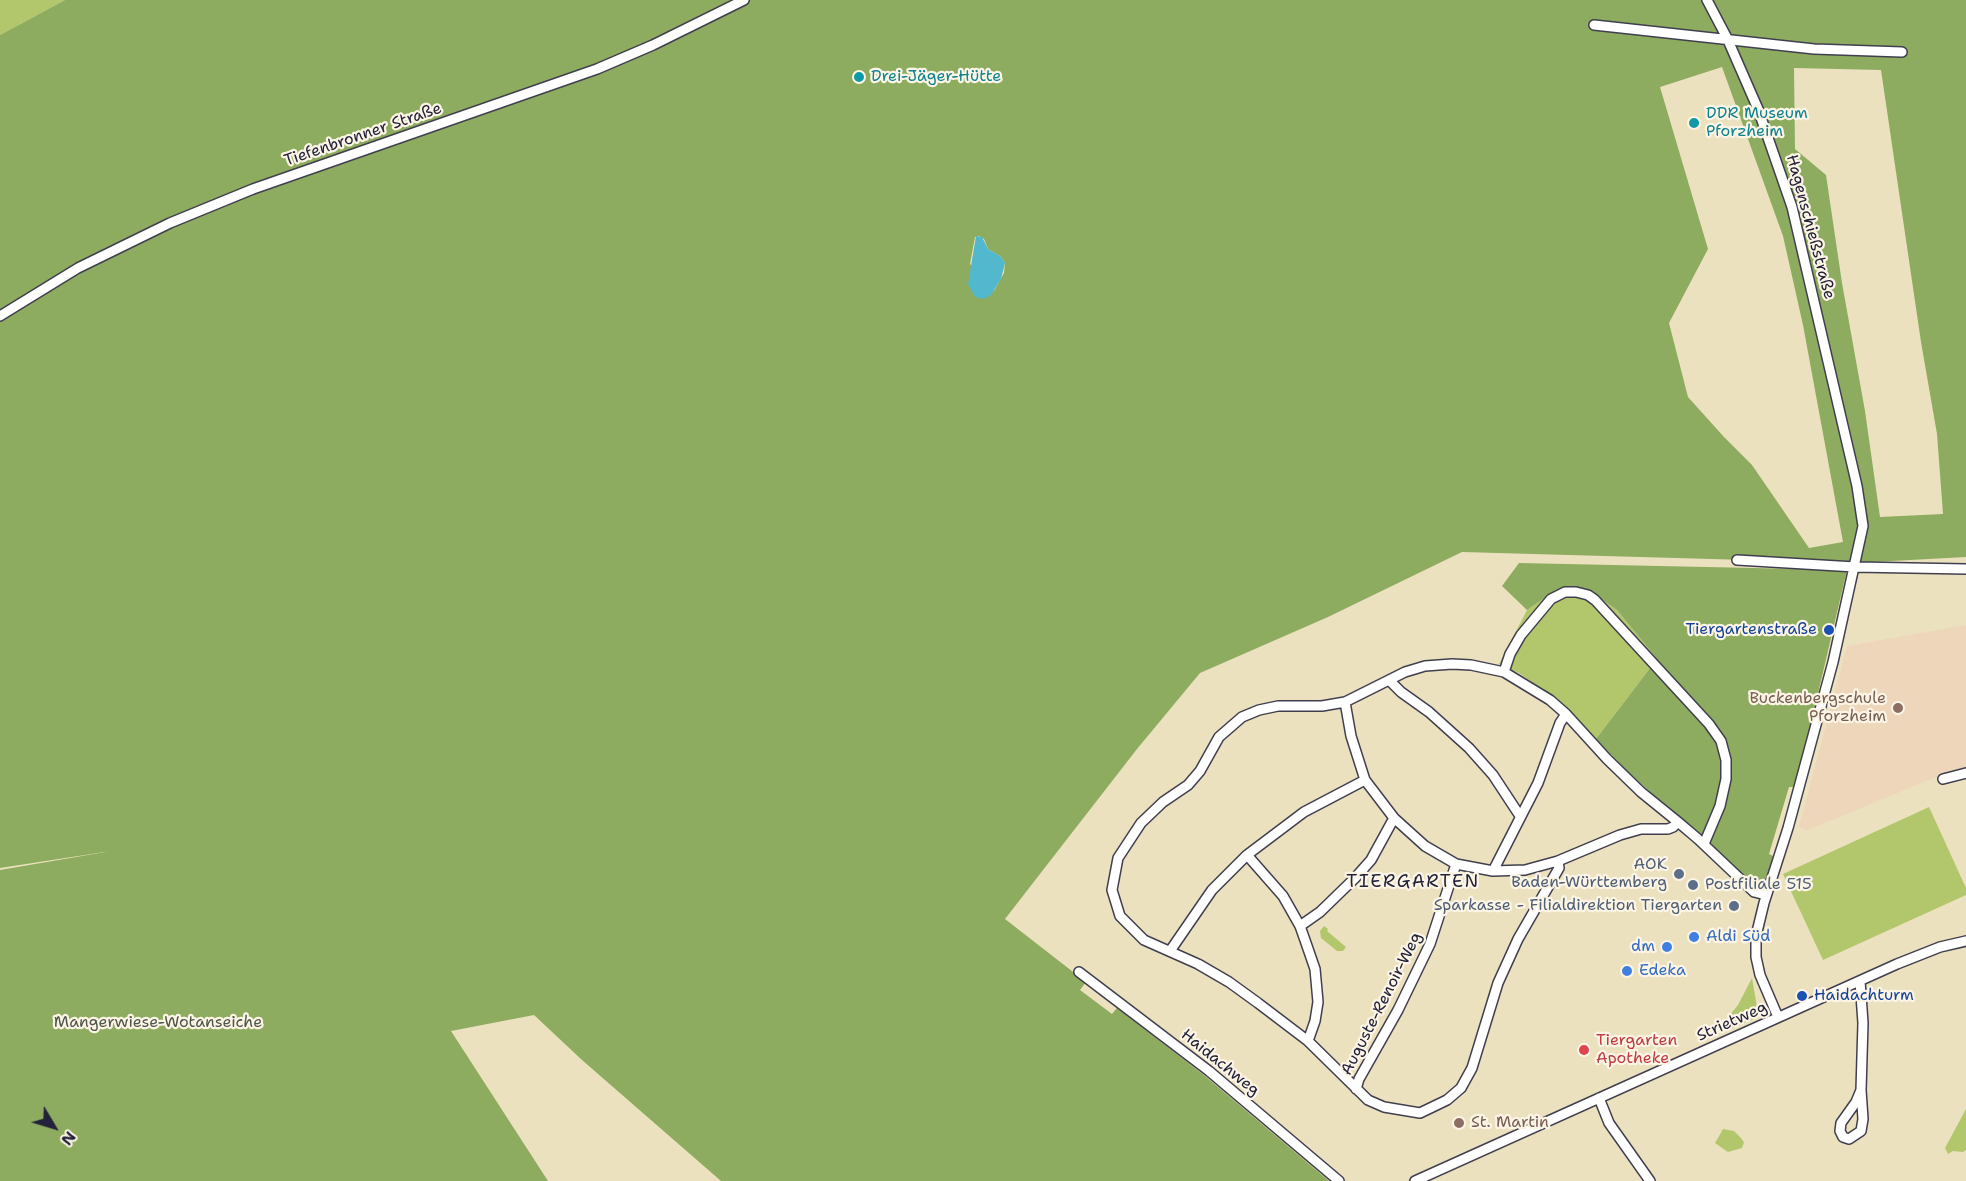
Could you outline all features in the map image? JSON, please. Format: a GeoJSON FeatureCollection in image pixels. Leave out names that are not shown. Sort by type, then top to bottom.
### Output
{"type":"FeatureCollection","features":[{"type":"Feature","properties":{"kind":"street","name":"Tiefenbronner Straße"},"geometry":{"type":"LineString","coordinates":[[0,316],[78,268],[170,222],[253,189],[565,81],[653,45],[744,0]]}},
{"type":"Feature","properties":{"kind":"street","name":"Hagenschießstraße"},"geometry":{"type":"LineString","coordinates":[[1707,0],[1727,38],[1758,109],[1792,207],[1863,526],[1833,662],[1756,936],[1756,957],[1760,975],[1778,1017]]}},
{"type":"Feature","properties":{"kind":"street"},"geometry":{"type":"LineString","coordinates":[[1594,24],[1814,49],[1902,52]]}},
{"type":"Feature","properties":{"kind":"street"},"geometry":{"type":"LineString","coordinates":[[1737,560],[1855,567],[1966,569]]}},
{"type":"Feature","properties":{"kind":"street"},"geometry":{"type":"LineString","coordinates":[[1504,672],[1510,654],[1521,635],[1551,599],[1565,592],[1576,592],[1595,600],[1709,724],[1721,741],[1726,760],[1726,779],[1720,806],[1704,844]]}},
{"type":"Feature","properties":{"kind":"street"},"geometry":{"type":"LineString","coordinates":[[1558,861],[1559,868],[1518,939],[1502,974],[1472,1068],[1461,1088],[1447,1100],[1420,1113],[1384,1107],[1368,1100],[1308,1041],[1228,982],[1198,964],[1144,940],[1120,916],[1112,891],[1118,858],[1129,839],[1141,823],[1163,802],[1188,786],[1200,771],[1220,737],[1242,717],[1278,706],[1322,706],[1345,702],[1405,672],[1425,666],[1452,664],[1471,665],[1504,672],[1550,700],[1607,759],[1704,844],[1754,892],[1766,895]]}},
{"type":"Feature","properties":{"kind":"street"},"geometry":{"type":"LineString","coordinates":[[1389,680],[1469,748],[1493,775],[1520,816]]}},
{"type":"Feature","properties":{"kind":"street"},"geometry":{"type":"LineString","coordinates":[[1345,702],[1351,736],[1365,780],[1394,818],[1425,846],[1456,864],[1493,871],[1525,870],[1558,861],[1620,835],[1641,829],[1668,829],[1677,822]]}},
{"type":"Feature","properties":{"kind":"street"},"geometry":{"type":"LineString","coordinates":[[1493,871],[1538,783],[1560,723],[1566,714]]}},
{"type":"Feature","properties":{"kind":"street"},"geometry":{"type":"LineString","coordinates":[[1943,779],[1966,773]]}},
{"type":"Feature","properties":{"kind":"street"},"geometry":{"type":"LineString","coordinates":[[1170,951],[1212,890],[1247,855],[1304,812],[1365,780]]}},
{"type":"Feature","properties":{"kind":"street"},"geometry":{"type":"LineString","coordinates":[[1300,926],[1320,912],[1360,872],[1378,849],[1394,818]]}},
{"type":"Feature","properties":{"kind":"street"},"geometry":{"type":"LineString","coordinates":[[1247,855],[1283,896],[1300,926],[1315,969],[1318,1002],[1315,1021],[1308,1041]]}},
{"type":"Feature","properties":{"kind":"street","name":"Auguste-Renoir-Weg"},"geometry":{"type":"LineString","coordinates":[[1356,1089],[1359,1079],[1387,1032],[1430,944],[1456,864]]}},
{"type":"Feature","properties":{"kind":"street","name":"Strietweg"},"geometry":{"type":"LineString","coordinates":[[1415,1181],[1920,954],[1966,941]]}},
{"type":"Feature","properties":{"kind":"street","name":"Haidachweg"},"geometry":{"type":"LineString","coordinates":[[1079,972],[1209,1071],[1339,1181]]}},
{"type":"Feature","properties":{"kind":"street"},"geometry":{"type":"LineString","coordinates":[[1860,981],[1863,1023],[1861,1090],[1863,1119],[1861,1131],[1849,1139],[1843,1137],[1840,1131],[1841,1123],[1856,1102],[1861,1090]]}},
{"type":"Feature","properties":{"kind":"street"},"geometry":{"type":"LineString","coordinates":[[1599,1098],[1609,1123],[1650,1181]]}},
{"type":"Feature","properties":{"kind":"shaded area","name":"Buckenbergschule Pforzheim"},"geometry":{"type":"Polygon","coordinates":[[[1966,625],[1966,769],[1936,777],[1806,831],[1799,827],[1847,646],[1966,625]]]}},
{"type":"Feature","properties":{"kind":"green space"},"geometry":{"type":"Polygon","coordinates":[[[0,0],[65,0],[0,35],[0,0]]]}},
{"type":"Feature","properties":{"kind":"green space","name":"Mangerwiese-Wotanseiche"},"geometry":{"type":"Polygon","coordinates":[[[65,0],[1966,0],[1966,557],[1854,563],[1462,552],[1328,617],[1200,673],[1137,749],[1005,919],[1086,982],[1080,990],[1112,1014],[1117,1008],[1205,1076],[1329,1181],[721,1181],[534,1015],[451,1031],[548,1181],[0,1181],[0,870],[111,851],[0,868],[0,35],[65,0]],[[1722,67],[1660,87],[1708,249],[1669,323],[1688,397],[1752,465],[1809,548],[1843,542],[1803,325],[1783,236],[1722,67]],[[1794,68],[1795,149],[1826,175],[1880,517],[1943,514],[1937,434],[1921,342],[1881,70],[1794,68]],[[979,236],[975,237],[970,264],[994,291],[1004,273],[1005,263],[1000,256],[988,249],[984,239],[979,236]]]}},
{"type":"Feature","properties":{"kind":"green space"},"geometry":{"type":"Polygon","coordinates":[[[1519,563],[1847,570],[1796,787],[1789,787],[1769,854],[1775,857],[1767,879],[1757,884],[1747,879],[1627,771],[1596,739],[1657,659],[1617,610],[1594,594],[1572,587],[1552,593],[1527,610],[1502,586],[1519,563]]]}},
{"type":"Feature","properties":{"kind":"green space"},"geometry":{"type":"Polygon","coordinates":[[[1572,587],[1594,594],[1617,610],[1657,659],[1596,739],[1546,692],[1519,673],[1499,664],[1527,610],[1552,593],[1572,587]]]}},
{"type":"Feature","properties":{"kind":"green space"},"geometry":{"type":"Polygon","coordinates":[[[1929,807],[1966,888],[1966,895],[1823,960],[1783,874],[1929,807]]]}},
{"type":"Feature","properties":{"kind":"green space"},"geometry":{"type":"Polygon","coordinates":[[[1324,926],[1346,947],[1343,951],[1337,951],[1321,938],[1320,931],[1324,926]]]}},
{"type":"Feature","properties":{"kind":"green space"},"geometry":{"type":"Polygon","coordinates":[[[1752,978],[1758,1013],[1753,1019],[1723,1032],[1719,1028],[1738,1005],[1752,978]]]}},
{"type":"Feature","properties":{"kind":"green space"},"geometry":{"type":"Polygon","coordinates":[[[1966,1109],[1966,1150],[1953,1151],[1948,1154],[1945,1148],[1966,1109]]]}},
{"type":"Feature","properties":{"kind":"green space"},"geometry":{"type":"Polygon","coordinates":[[[1723,1129],[1734,1131],[1740,1137],[1744,1142],[1742,1148],[1728,1152],[1715,1143],[1723,1129]]]}},
{"type":"Feature","properties":{"kind":"water"},"geometry":{"type":"Polygon","coordinates":[[[976,236],[982,237],[988,249],[1000,256],[1005,263],[1001,279],[991,295],[984,299],[975,297],[968,284],[976,236]]]}},
{"type":"Feature","properties":{"kind":"place","name":"Drei-Jäger-Hütte"},"geometry":{"type":"Point","coordinates":[859,77]}},
{"type":"Feature","properties":{"kind":"place","name":"DDR Museum Pforzheim"},"geometry":{"type":"Point","coordinates":[1694,123]}},
{"type":"Feature","properties":{"kind":"place","name":"Tiergartenstraße"},"geometry":{"type":"Point","coordinates":[1829,630]}},
{"type":"Feature","properties":{"kind":"place","name":"Buckenbergschule Pforzheim"},"geometry":{"type":"Point","coordinates":[1898,708]}},
{"type":"Feature","properties":{"kind":"place","name":"AOK Baden-Württemberg"},"geometry":{"type":"Point","coordinates":[1679,874]}},
{"type":"Feature","properties":{"kind":"place","name":"Postfiliale 515"},"geometry":{"type":"Point","coordinates":[1693,885]}},
{"type":"Feature","properties":{"kind":"place","name":"Sparkasse - Filialdirektion Tiergarten"},"geometry":{"type":"Point","coordinates":[1734,906]}},
{"type":"Feature","properties":{"kind":"place","name":"Aldi Süd"},"geometry":{"type":"Point","coordinates":[1694,937]}},
{"type":"Feature","properties":{"kind":"place","name":"dm"},"geometry":{"type":"Point","coordinates":[1667,947]}},
{"type":"Feature","properties":{"kind":"place","name":"Edeka"},"geometry":{"type":"Point","coordinates":[1627,971]}},
{"type":"Feature","properties":{"kind":"place","name":"Haidachturm"},"geometry":{"type":"Point","coordinates":[1802,996]}},
{"type":"Feature","properties":{"kind":"place","name":"Tiergarten Apotheke"},"geometry":{"type":"Point","coordinates":[1584,1050]}},
{"type":"Feature","properties":{"kind":"place","name":"St. Martin"},"geometry":{"type":"Point","coordinates":[1459,1123]}},
{"type":"Feature","properties":{"kind":"district","name":"TIERGARTEN"},"geometry":{"type":"Point","coordinates":[1413,882]}}]}
